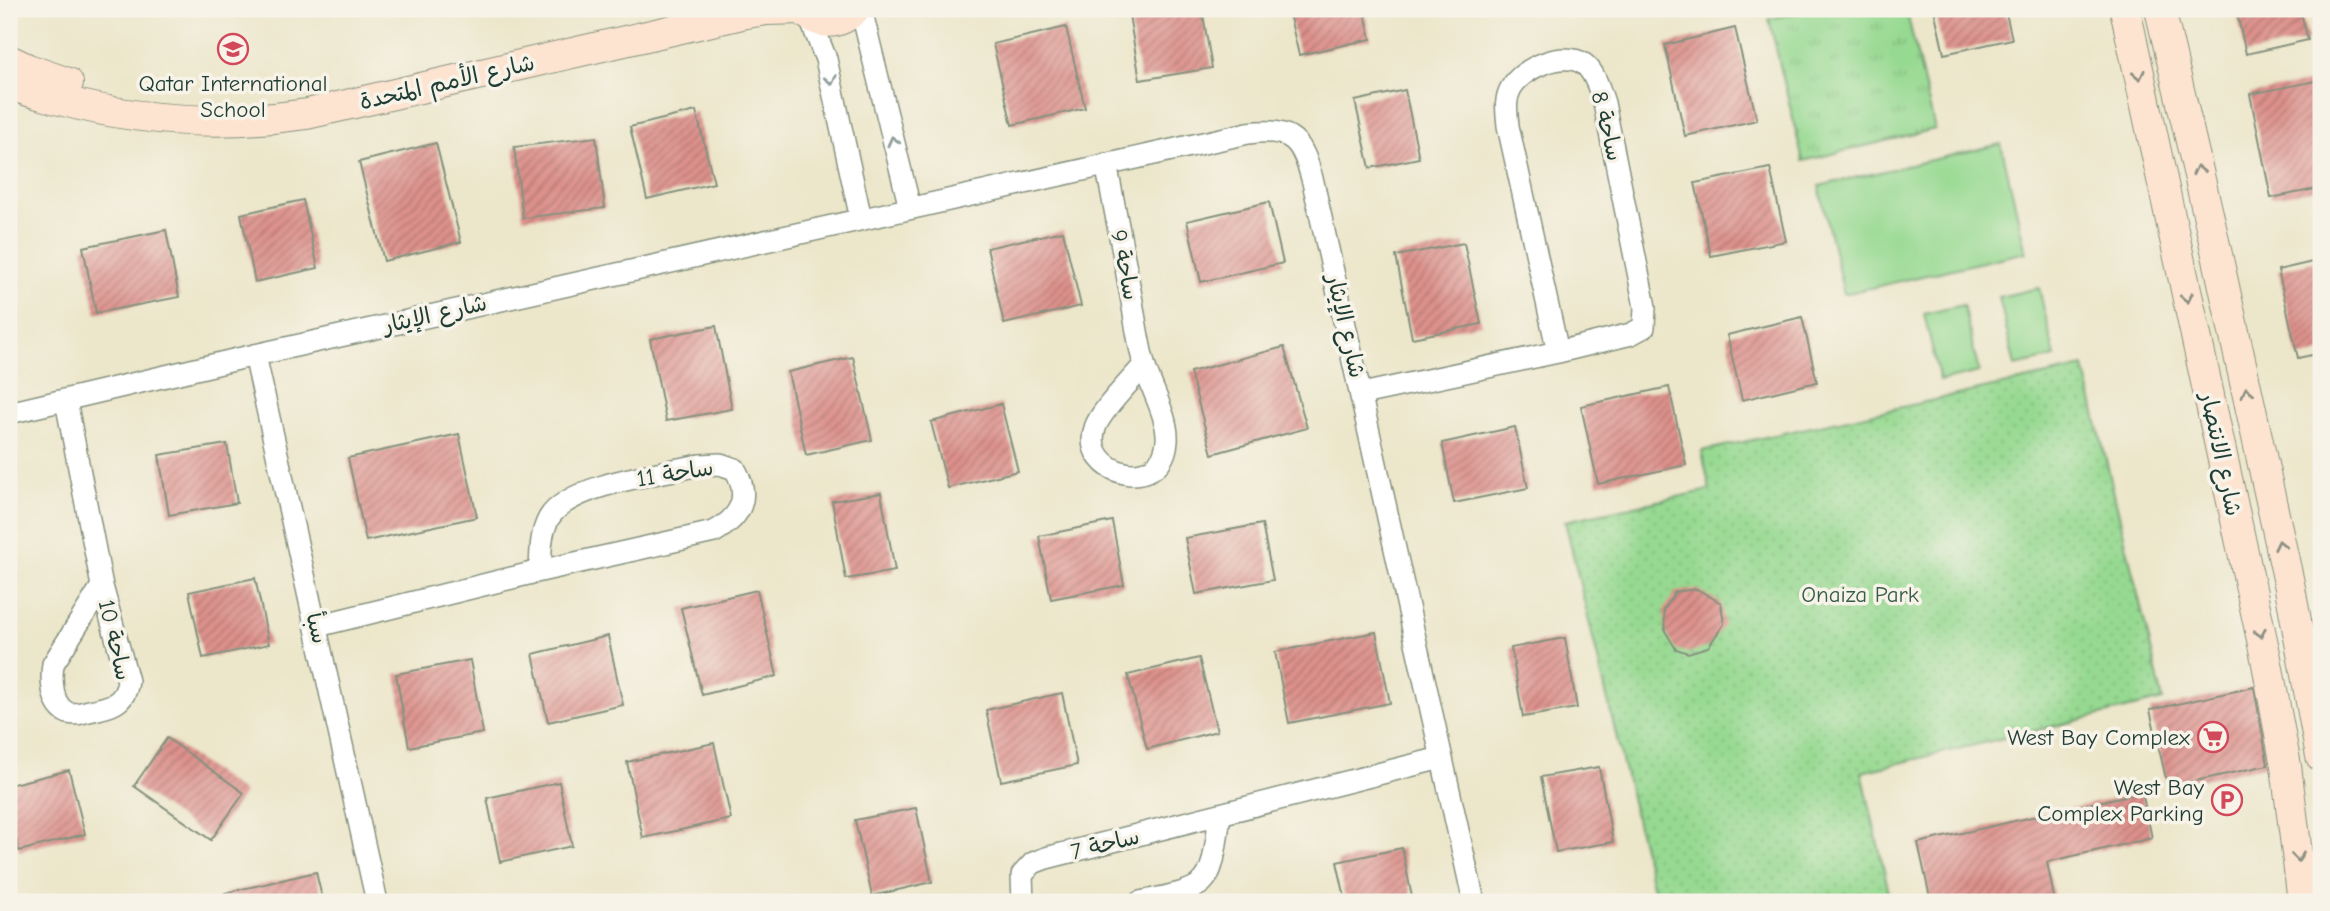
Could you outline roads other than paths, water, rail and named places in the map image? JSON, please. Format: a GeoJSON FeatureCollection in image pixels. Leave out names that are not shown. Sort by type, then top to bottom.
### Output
{"type":"FeatureCollection","features":[{"type":"Feature","properties":{"kind":"street","name":"شارع الأمم المتحدة"},"geometry":{"type":"LineString","coordinates":[[9,60],[65,82],[139,97],[193,102],[263,101],[342,88],[690,9]]}},
{"type":"Feature","properties":{"kind":"street","name":"شارع الأمم المتحدة"},"geometry":{"type":"LineString","coordinates":[[9,84],[94,109],[153,118],[278,118],[307,114],[747,13],[766,10],[804,11],[825,22],[833,22],[842,20],[855,9]]}},
{"type":"Feature","properties":{"kind":"street"},"geometry":{"type":"LineString","coordinates":[[861,9],[910,208]]}},
{"type":"Feature","properties":{"kind":"street","name":"شارع الانتصار"},"geometry":{"type":"LineString","coordinates":[[2125,9],[2266,658],[2286,766],[2303,902]]}},
{"type":"Feature","properties":{"kind":"street","name":"شارع الانتصار"},"geometry":{"type":"LineString","coordinates":[[2160,9],[2289,583],[2321,757]]}},
{"type":"Feature","properties":{"kind":"street"},"geometry":{"type":"LineString","coordinates":[[804,11],[826,59],[862,219]]}},
{"type":"Feature","properties":{"kind":"street","name":"ساحة 8"},"geometry":{"type":"LineString","coordinates":[[1362,394],[1558,352],[1637,332],[1644,327],[1646,317],[1604,103],[1597,83],[1584,64],[1567,59],[1545,61],[1525,72],[1511,87],[1506,104],[1508,126],[1558,352]]}},
{"type":"Feature","properties":{"kind":"street","name":"شارع الإيثار"},"geometry":{"type":"LineString","coordinates":[[9,414],[255,355],[1106,164],[1262,131],[1278,131],[1301,147],[1313,182],[1474,902]]}},
{"type":"Feature","properties":{"kind":"street","name":"ساحة 9"},"geometry":{"type":"LineString","coordinates":[[1106,164],[1144,365],[1167,439],[1163,457],[1152,468],[1139,475],[1123,475],[1108,466],[1098,454],[1093,442],[1095,427],[1144,365]]}},
{"type":"Feature","properties":{"kind":"street"},"geometry":{"type":"LineString","coordinates":[[2176,249],[2218,258]]}},
{"type":"Feature","properties":{"kind":"street","name":"سبأ"},"geometry":{"type":"LineString","coordinates":[[255,355],[377,902]]}},
{"type":"Feature","properties":{"kind":"street","name":"ساحة 10"},"geometry":{"type":"LineString","coordinates":[[66,401],[102,586],[128,681],[126,692],[119,701],[107,708],[75,714],[66,712],[59,706],[55,695],[51,678],[53,664],[102,586]]}},
{"type":"Feature","properties":{"kind":"street","name":"ساحة 11"},"geometry":{"type":"LineString","coordinates":[[317,626],[540,570],[714,532],[726,526],[737,515],[742,502],[742,481],[735,469],[720,464],[700,465],[586,490],[564,501],[550,516],[542,536],[540,570]]}},
{"type":"Feature","properties":{"kind":"street"},"geometry":{"type":"LineString","coordinates":[[2286,766],[2321,757]]}},
{"type":"Feature","properties":{"kind":"street","name":"ساحة 7"},"geometry":{"type":"LineString","coordinates":[[1023,902],[1022,875],[1033,863],[1441,758]]}},
{"type":"Feature","properties":{"kind":"street"},"geometry":{"type":"LineString","coordinates":[[1140,902],[1180,894],[1203,883],[1210,873],[1214,859],[1220,815]]}},
{"type":"Feature","properties":{"kind":"place","name":"Qatar International School"},"geometry":{"type":"Point","coordinates":[233,49]}},
{"type":"Feature","properties":{"kind":"place","name":"West Bay Complex"},"geometry":{"type":"Point","coordinates":[2213,737]}},
{"type":"Feature","properties":{"kind":"place","name":"West Bay Complex Parking"},"geometry":{"type":"Point","coordinates":[2227,800]}},
{"type":"Feature","properties":{"kind":"park label","name":"Onaiza Park"},"geometry":{"type":"Point","coordinates":[1860,594]}}]}
